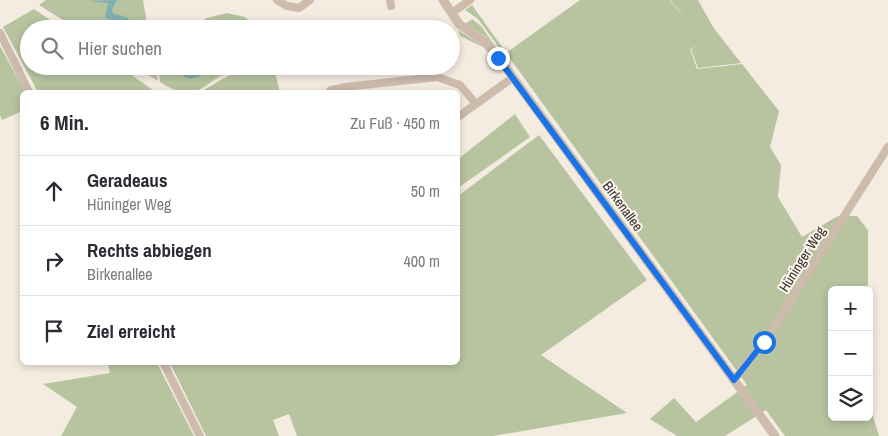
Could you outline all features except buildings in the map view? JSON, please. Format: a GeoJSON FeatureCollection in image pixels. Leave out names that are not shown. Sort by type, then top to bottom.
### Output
{"type":"FeatureCollection","features":[{"type":"Feature","properties":{"kind":"street"},"geometry":{"type":"LineString","coordinates":[[277,0],[287,6],[299,8],[310,0]]}},
{"type":"Feature","properties":{"kind":"street","name":"Birkenallee"},"geometry":{"type":"LineString","coordinates":[[442,0],[456,20]]}},
{"type":"Feature","properties":{"kind":"street"},"geometry":{"type":"LineString","coordinates":[[452,13],[470,0]]}},
{"type":"Feature","properties":{"kind":"street","name":"Birkenallee"},"geometry":{"type":"LineString","coordinates":[[460,25],[486,43],[775,436]]}},
{"type":"Feature","properties":{"kind":"street"},"geometry":{"type":"LineString","coordinates":[[0,33],[20,74]]}},
{"type":"Feature","properties":{"kind":"street"},"geometry":{"type":"LineString","coordinates":[[21,75],[28,90]]}},
{"type":"Feature","properties":{"kind":"street"},"geometry":{"type":"LineString","coordinates":[[331,90],[345,86],[437,77],[460,85],[476,104]]}},
{"type":"Feature","properties":{"kind":"street"},"geometry":{"type":"LineString","coordinates":[[460,116],[512,78]]}},
{"type":"Feature","properties":{"kind":"street","name":"Hüninger Weg"},"geometry":{"type":"LineString","coordinates":[[734,380],[764,342],[888,147]]}},
{"type":"Feature","properties":{"kind":"street"},"geometry":{"type":"LineString","coordinates":[[164,365],[200,436]]}},
{"type":"Feature","properties":{"kind":"green space"},"geometry":{"type":"Polygon","coordinates":[[[46,0],[143,0],[146,20],[63,20],[39,5],[46,0]]]}},
{"type":"Feature","properties":{"kind":"green space"},"geometry":{"type":"Polygon","coordinates":[[[580,0],[669,0],[687,20],[670,0],[698,0],[713,27],[741,63],[698,68],[691,49],[708,42],[690,49],[697,69],[742,64],[779,111],[770,147],[781,165],[778,197],[802,237],[838,216],[857,216],[868,230],[868,286],[828,286],[828,421],[873,421],[873,416],[879,436],[785,436],[766,410],[725,436],[677,436],[650,419],[674,398],[696,422],[747,385],[506,53],[580,0]]]}},
{"type":"Feature","properties":{"kind":"green space"},"geometry":{"type":"Polygon","coordinates":[[[472,5],[505,51],[500,49],[478,19],[465,10],[472,5]]]}},
{"type":"Feature","properties":{"kind":"green space"},"geometry":{"type":"Polygon","coordinates":[[[34,9],[50,20],[20,20],[20,59],[3,27],[34,9]]]}},
{"type":"Feature","properties":{"kind":"green space"},"geometry":{"type":"Polygon","coordinates":[[[227,13],[245,17],[248,20],[203,20],[227,13]]]}},
{"type":"Feature","properties":{"kind":"green space"},"geometry":{"type":"Polygon","coordinates":[[[472,19],[481,26],[500,53],[486,37],[465,24],[472,19]]]}},
{"type":"Feature","properties":{"kind":"green space"},"geometry":{"type":"Polygon","coordinates":[[[460,31],[487,49],[460,36],[460,31]]]}},
{"type":"Feature","properties":{"kind":"green space"},"geometry":{"type":"Polygon","coordinates":[[[0,46],[24,90],[20,90],[20,112],[2,120],[0,115],[0,46]]]}},
{"type":"Feature","properties":{"kind":"green space"},"geometry":{"type":"Polygon","coordinates":[[[29,75],[131,75],[153,90],[37,90],[29,75]]]}},
{"type":"Feature","properties":{"kind":"green space"},"geometry":{"type":"Polygon","coordinates":[[[149,75],[157,75],[158,81],[149,75]]]}},
{"type":"Feature","properties":{"kind":"green space"},"geometry":{"type":"Polygon","coordinates":[[[159,75],[222,75],[199,90],[176,90],[160,82],[159,75]]]}},
{"type":"Feature","properties":{"kind":"green space"},"geometry":{"type":"Polygon","coordinates":[[[230,75],[276,75],[279,90],[204,90],[230,75]]]}},
{"type":"Feature","properties":{"kind":"green space"},"geometry":{"type":"Polygon","coordinates":[[[515,114],[530,137],[460,187],[460,157],[515,114]]]}},
{"type":"Feature","properties":{"kind":"green space"},"geometry":{"type":"Polygon","coordinates":[[[539,135],[647,280],[541,355],[627,413],[493,436],[297,436],[289,414],[273,420],[279,436],[206,436],[171,365],[460,365],[460,194],[539,135]]]}},
{"type":"Feature","properties":{"kind":"green space"},"geometry":{"type":"Polygon","coordinates":[[[108,365],[158,365],[194,436],[61,436],[77,407],[43,384],[110,373],[108,365]]]}},
{"type":"Feature","properties":{"kind":"water"},"geometry":{"type":"Polygon","coordinates":[[[117,0],[112,10],[113,13],[129,20],[105,18],[108,3],[87,1],[117,0]]]}},
{"type":"Feature","properties":{"kind":"water"},"geometry":{"type":"Polygon","coordinates":[[[183,75],[200,75],[191,79],[183,75]]]}},
{"type":"Feature","properties":{"kind":"route"},"geometry":{"type":"LineString","coordinates":[[498,58],[734,380],[764,342]]}}]}
